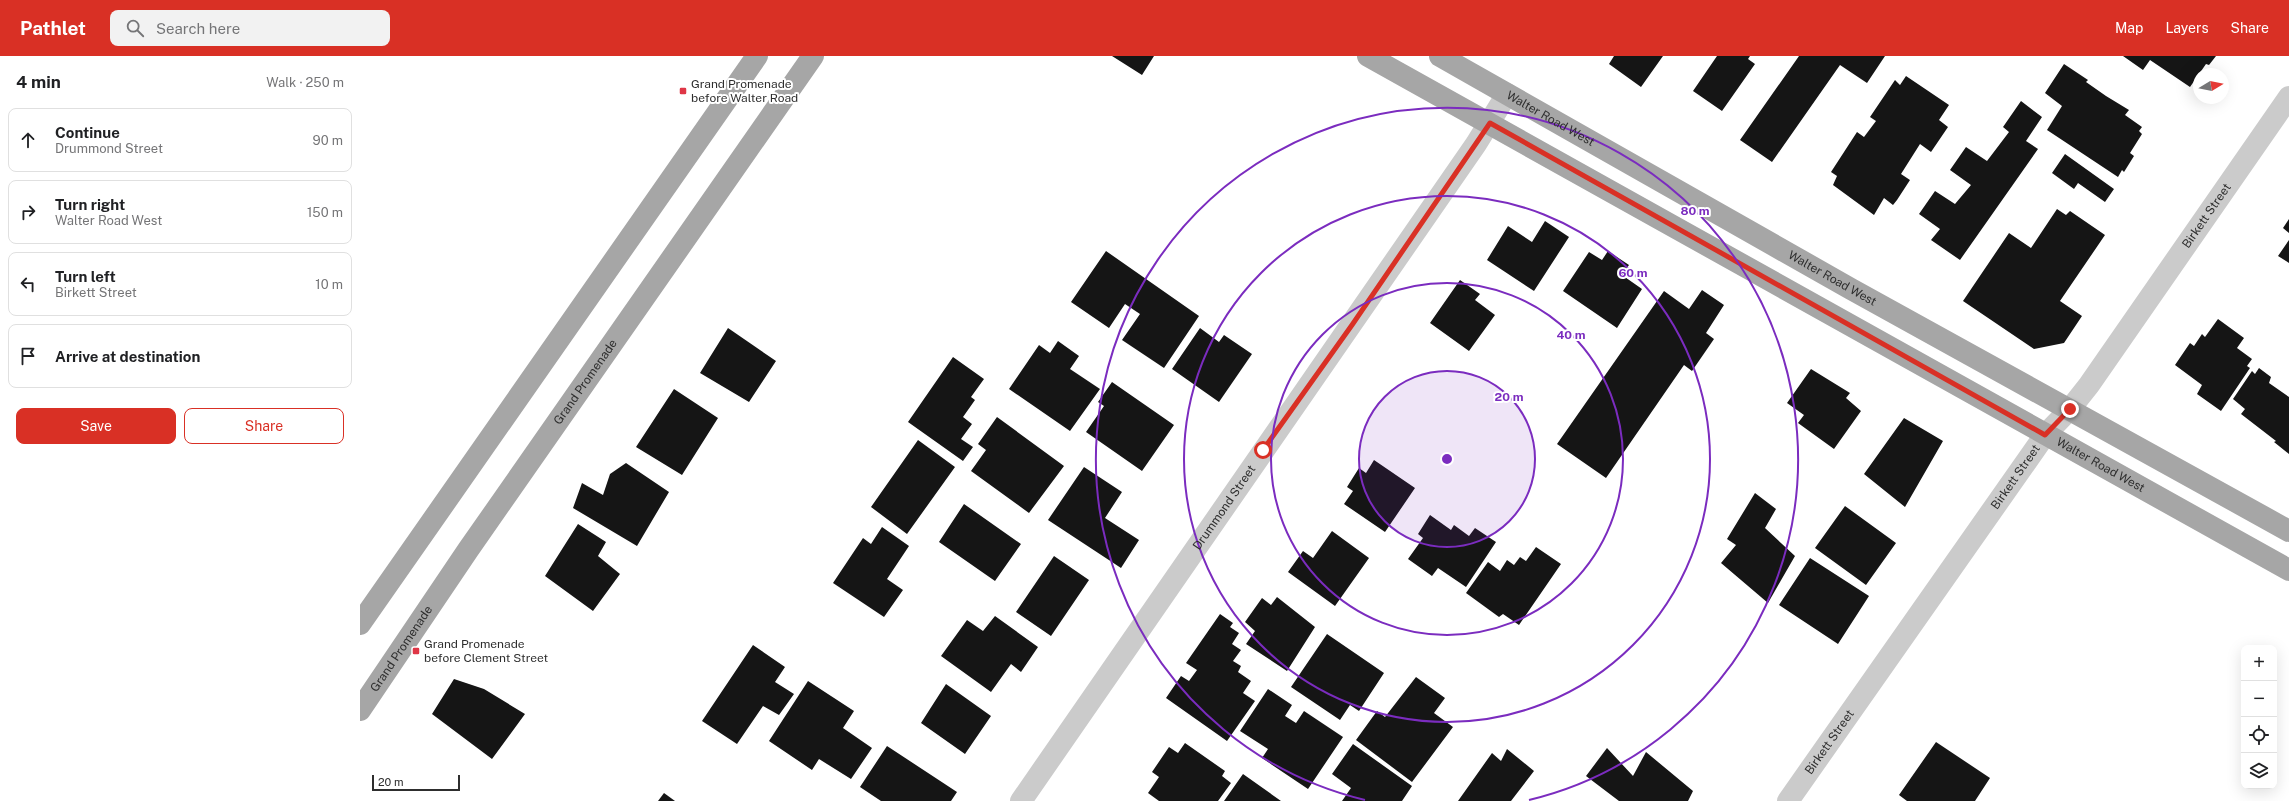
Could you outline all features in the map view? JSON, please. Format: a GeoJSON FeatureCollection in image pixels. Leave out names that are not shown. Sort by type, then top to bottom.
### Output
{"type":"FeatureCollection","features":[{"type":"Feature","properties":{"kind":"main road"},"geometry":{"type":"LineString","coordinates":[[360,624],[757,56]]}},
{"type":"Feature","properties":{"kind":"main road","name":"Grand Promenade"},"geometry":{"type":"LineString","coordinates":[[360,710],[468,550],[813,56]]}},
{"type":"Feature","properties":{"kind":"main road","name":"Walter Road West"},"geometry":{"type":"LineString","coordinates":[[1368,56],[2289,570]]}},
{"type":"Feature","properties":{"kind":"main road","name":"Walter Road West"},"geometry":{"type":"LineString","coordinates":[[1440,56],[2289,531]]}},
{"type":"Feature","properties":{"kind":"street","name":"Drummond Street"},"geometry":{"type":"LineString","coordinates":[[1021,801],[1490,123],[1507,94]]}},
{"type":"Feature","properties":{"kind":"street","name":"Birkett Street"},"geometry":{"type":"LineString","coordinates":[[1788,801],[2045,435],[2070,409],[2089,385],[2289,97]]}},
{"type":"Feature","properties":{"kind":"building"},"geometry":{"type":"Polygon","coordinates":[[[1112,56],[1154,56],[1142,75],[1112,56]]]}},
{"type":"Feature","properties":{"kind":"building"},"geometry":{"type":"Polygon","coordinates":[[[1614,56],[1663,56],[1641,87],[1609,64],[1614,56]]]}},
{"type":"Feature","properties":{"kind":"building"},"geometry":{"type":"Polygon","coordinates":[[[1717,56],[1750,56],[1748,59],[1755,64],[1722,111],[1693,91],[1717,56]]]}},
{"type":"Feature","properties":{"kind":"building"},"geometry":{"type":"Polygon","coordinates":[[[1799,56],[1885,56],[1867,83],[1840,65],[1772,162],[1740,140],[1799,56]]]}},
{"type":"Feature","properties":{"kind":"building"},"geometry":{"type":"Polygon","coordinates":[[[2123,56],[2216,56],[2209,65],[2206,64],[2203,68],[2193,68],[2193,83],[2190,87],[2150,60],[2143,70],[2123,56]]]}},
{"type":"Feature","properties":{"kind":"building"},"geometry":{"type":"Polygon","coordinates":[[[2064,64],[2088,80],[2086,82],[2129,110],[2125,115],[2142,127],[2139,131],[2142,134],[2130,153],[2134,156],[2124,172],[2122,170],[2118,177],[2047,130],[2062,106],[2045,93],[2064,64]]]}},
{"type":"Feature","properties":{"kind":"building"},"geometry":{"type":"Polygon","coordinates":[[[1906,76],[1949,105],[1939,120],[1948,127],[1931,152],[1920,144],[1901,174],[1910,180],[1893,205],[1884,198],[1874,215],[1833,185],[1837,176],[1831,172],[1857,132],[1864,137],[1876,121],[1870,117],[1895,80],[1900,85],[1906,76]]]}},
{"type":"Feature","properties":{"kind":"building"},"geometry":{"type":"Polygon","coordinates":[[[2021,101],[2042,117],[2026,141],[2038,149],[1960,260],[1931,240],[1940,229],[1919,214],[1935,191],[1955,204],[1971,185],[1950,170],[1966,147],[1987,161],[2009,132],[2003,127],[2021,101]]]}},
{"type":"Feature","properties":{"kind":"building"},"geometry":{"type":"Polygon","coordinates":[[[2065,154],[2114,189],[2105,202],[2078,183],[2074,189],[2052,173],[2065,154]]]}},
{"type":"Feature","properties":{"kind":"building"},"geometry":{"type":"Polygon","coordinates":[[[2057,209],[2066,215],[2070,211],[2105,235],[2060,301],[2082,316],[2064,343],[2034,349],[1963,301],[2009,233],[2031,248],[2057,209]]]}},
{"type":"Feature","properties":{"kind":"building"},"geometry":{"type":"Polygon","coordinates":[[[2289,219],[2289,233],[2283,228],[2289,219]]]}},
{"type":"Feature","properties":{"kind":"building"},"geometry":{"type":"Polygon","coordinates":[[[1545,221],[1569,237],[1534,291],[1487,260],[1508,226],[1532,242],[1545,221]]]}},
{"type":"Feature","properties":{"kind":"building"},"geometry":{"type":"Polygon","coordinates":[[[2289,240],[2289,263],[2278,256],[2289,240]]]}},
{"type":"Feature","properties":{"kind":"building"},"geometry":{"type":"Polygon","coordinates":[[[1106,251],[1199,316],[1164,368],[1122,340],[1140,314],[1125,304],[1109,328],[1071,302],[1106,251]]]}},
{"type":"Feature","properties":{"kind":"building"},"geometry":{"type":"Polygon","coordinates":[[[1608,251],[1629,265],[1622,275],[1642,289],[1617,328],[1563,291],[1589,252],[1602,260],[1608,251]]]}},
{"type":"Feature","properties":{"kind":"building"},"geometry":{"type":"Polygon","coordinates":[[[1460,280],[1480,294],[1475,300],[1495,315],[1469,351],[1430,323],[1460,280]]]}},
{"type":"Feature","properties":{"kind":"building"},"geometry":{"type":"Polygon","coordinates":[[[1702,290],[1724,305],[1706,333],[1714,339],[1692,371],[1684,365],[1606,478],[1557,444],[1664,291],[1689,309],[1702,290]]]}},
{"type":"Feature","properties":{"kind":"building"},"geometry":{"type":"Polygon","coordinates":[[[2218,319],[2244,338],[2237,348],[2252,359],[2247,366],[2250,368],[2221,411],[2197,394],[2202,385],[2175,365],[2190,343],[2194,346],[2202,334],[2205,337],[2218,319]]]}},
{"type":"Feature","properties":{"kind":"building"},"geometry":{"type":"Polygon","coordinates":[[[728,328],[776,361],[749,402],[700,373],[728,328]]]}},
{"type":"Feature","properties":{"kind":"building"},"geometry":{"type":"Polygon","coordinates":[[[1200,328],[1219,342],[1224,335],[1252,354],[1219,402],[1172,369],[1200,328]]]}},
{"type":"Feature","properties":{"kind":"building"},"geometry":{"type":"Polygon","coordinates":[[[1058,341],[1079,356],[1070,369],[1100,389],[1070,431],[1009,389],[1039,345],[1050,353],[1058,341]]]}},
{"type":"Feature","properties":{"kind":"building"},"geometry":{"type":"Polygon","coordinates":[[[953,357],[984,379],[971,397],[975,400],[963,417],[972,424],[961,439],[973,447],[963,461],[908,422],[953,357]]]}},
{"type":"Feature","properties":{"kind":"building"},"geometry":{"type":"Polygon","coordinates":[[[2259,368],[2271,377],[2269,383],[2289,397],[2289,454],[2274,442],[2276,441],[2241,414],[2245,409],[2233,399],[2252,371],[2255,374],[2259,368]]]}},
{"type":"Feature","properties":{"kind":"building"},"geometry":{"type":"Polygon","coordinates":[[[1811,369],[1850,393],[1846,398],[1861,411],[1834,449],[1798,423],[1804,415],[1787,403],[1811,369]]]}},
{"type":"Feature","properties":{"kind":"building"},"geometry":{"type":"Polygon","coordinates":[[[1112,382],[1174,425],[1142,471],[1086,432],[1104,406],[1098,402],[1112,382]]]}},
{"type":"Feature","properties":{"kind":"building"},"geometry":{"type":"Polygon","coordinates":[[[674,389],[718,418],[682,475],[636,447],[674,389]]]}},
{"type":"Feature","properties":{"kind":"building"},"geometry":{"type":"Polygon","coordinates":[[[997,417],[1064,466],[1029,513],[971,471],[986,450],[978,444],[997,417]]]}},
{"type":"Feature","properties":{"kind":"building"},"geometry":{"type":"Polygon","coordinates":[[[1904,418],[1943,441],[1905,507],[1864,474],[1904,418]]]}},
{"type":"Feature","properties":{"kind":"building"},"geometry":{"type":"Polygon","coordinates":[[[918,440],[955,467],[907,534],[871,507],[918,440]]]}},
{"type":"Feature","properties":{"kind":"building"},"geometry":{"type":"Polygon","coordinates":[[[1374,460],[1415,488],[1385,532],[1344,504],[1353,491],[1347,487],[1359,468],[1366,473],[1374,460]]]}},
{"type":"Feature","properties":{"kind":"building"},"geometry":{"type":"Polygon","coordinates":[[[626,463],[669,492],[637,546],[573,508],[582,483],[603,495],[610,474],[626,463]]]}},
{"type":"Feature","properties":{"kind":"building"},"geometry":{"type":"Polygon","coordinates":[[[1084,467],[1122,492],[1105,518],[1139,540],[1121,568],[1048,520],[1084,467]]]}},
{"type":"Feature","properties":{"kind":"building"},"geometry":{"type":"Polygon","coordinates":[[[1755,493],[1776,509],[1765,528],[1795,556],[1768,603],[1721,563],[1736,545],[1727,539],[1755,493]]]}},
{"type":"Feature","properties":{"kind":"building"},"geometry":{"type":"Polygon","coordinates":[[[964,504],[1021,544],[995,581],[939,542],[964,504]]]}},
{"type":"Feature","properties":{"kind":"building"},"geometry":{"type":"Polygon","coordinates":[[[1845,506],[1896,543],[1866,585],[1815,548],[1845,506]]]}},
{"type":"Feature","properties":{"kind":"building"},"geometry":{"type":"Polygon","coordinates":[[[1430,515],[1451,530],[1454,525],[1469,536],[1475,528],[1496,542],[1466,587],[1438,568],[1432,576],[1408,559],[1423,538],[1418,534],[1430,515]]]}},
{"type":"Feature","properties":{"kind":"building"},"geometry":{"type":"Polygon","coordinates":[[[578,524],[606,542],[598,556],[620,574],[593,611],[545,576],[578,524]]]}},
{"type":"Feature","properties":{"kind":"building"},"geometry":{"type":"Polygon","coordinates":[[[882,527],[909,546],[887,579],[903,590],[884,617],[833,583],[863,538],[871,544],[882,527]]]}},
{"type":"Feature","properties":{"kind":"building"},"geometry":{"type":"Polygon","coordinates":[[[1332,531],[1369,558],[1335,606],[1288,572],[1303,551],[1313,558],[1332,531]]]}},
{"type":"Feature","properties":{"kind":"building"},"geometry":{"type":"Polygon","coordinates":[[[1536,547],[1561,564],[1519,625],[1503,614],[1499,617],[1466,593],[1488,562],[1500,571],[1507,560],[1514,565],[1520,557],[1526,561],[1536,547]]]}},
{"type":"Feature","properties":{"kind":"building"},"geometry":{"type":"Polygon","coordinates":[[[1054,556],[1089,580],[1051,636],[1016,612],[1054,556]]]}},
{"type":"Feature","properties":{"kind":"building"},"geometry":{"type":"Polygon","coordinates":[[[1810,558],[1869,596],[1838,644],[1779,605],[1810,558]]]}},
{"type":"Feature","properties":{"kind":"building"},"geometry":{"type":"Polygon","coordinates":[[[1277,597],[1315,627],[1287,671],[1246,644],[1255,631],[1245,622],[1262,598],[1271,605],[1277,597]]]}},
{"type":"Feature","properties":{"kind":"building"},"geometry":{"type":"Polygon","coordinates":[[[1220,614],[1233,623],[1230,627],[1239,633],[1232,644],[1241,650],[1233,661],[1241,666],[1238,672],[1251,681],[1243,693],[1255,701],[1227,741],[1166,698],[1181,676],[1189,681],[1197,670],[1186,663],[1220,614]]]}},
{"type":"Feature","properties":{"kind":"building"},"geometry":{"type":"Polygon","coordinates":[[[995,616],[1038,647],[1021,672],[1011,664],[991,692],[941,656],[967,620],[983,631],[995,616]]]}},
{"type":"Feature","properties":{"kind":"building"},"geometry":{"type":"Polygon","coordinates":[[[1327,634],[1384,673],[1359,711],[1350,705],[1340,720],[1291,687],[1327,634]]]}},
{"type":"Feature","properties":{"kind":"building"},"geometry":{"type":"Polygon","coordinates":[[[753,645],[785,667],[775,682],[794,694],[779,715],[763,706],[737,744],[702,721],[753,645]]]}},
{"type":"Feature","properties":{"kind":"building"},"geometry":{"type":"Polygon","coordinates":[[[1416,677],[1445,698],[1434,713],[1453,727],[1412,782],[1356,740],[1377,711],[1385,717],[1416,677]]]}},
{"type":"Feature","properties":{"kind":"building"},"geometry":{"type":"Polygon","coordinates":[[[454,679],[484,689],[525,714],[492,759],[432,714],[454,679]]]}},
{"type":"Feature","properties":{"kind":"building"},"geometry":{"type":"Polygon","coordinates":[[[808,681],[854,711],[843,728],[872,748],[851,779],[819,759],[812,770],[769,741],[808,681]]]}},
{"type":"Feature","properties":{"kind":"building"},"geometry":{"type":"Polygon","coordinates":[[[946,684],[991,716],[965,754],[921,723],[946,684]]]}},
{"type":"Feature","properties":{"kind":"building"},"geometry":{"type":"Polygon","coordinates":[[[1268,689],[1292,705],[1285,716],[1296,723],[1304,711],[1343,737],[1308,789],[1262,758],[1268,749],[1240,731],[1268,689]]]}},
{"type":"Feature","properties":{"kind":"building"},"geometry":{"type":"Polygon","coordinates":[[[1936,742],[1990,778],[1975,801],[1907,801],[1899,795],[1936,742]]]}},
{"type":"Feature","properties":{"kind":"building"},"geometry":{"type":"Polygon","coordinates":[[[1185,743],[1225,771],[1222,776],[1231,783],[1218,801],[1159,801],[1148,793],[1159,777],[1152,772],[1169,747],[1178,753],[1185,743]]]}},
{"type":"Feature","properties":{"kind":"building"},"geometry":{"type":"Polygon","coordinates":[[[1353,744],[1412,786],[1402,801],[1342,801],[1351,788],[1332,774],[1353,744]]]}},
{"type":"Feature","properties":{"kind":"building"},"geometry":{"type":"Polygon","coordinates":[[[887,746],[957,792],[951,801],[881,801],[860,787],[887,746]]]}},
{"type":"Feature","properties":{"kind":"building"},"geometry":{"type":"Polygon","coordinates":[[[1607,748],[1633,776],[1646,752],[1693,791],[1688,801],[1619,801],[1586,776],[1607,748]]]}},
{"type":"Feature","properties":{"kind":"building"},"geometry":{"type":"Polygon","coordinates":[[[1507,749],[1534,771],[1511,801],[1458,801],[1492,753],[1501,761],[1507,749]]]}},
{"type":"Feature","properties":{"kind":"building"},"geometry":{"type":"Polygon","coordinates":[[[1243,774],[1281,801],[1224,801],[1243,774]]]}},
{"type":"Feature","properties":{"kind":"building"},"geometry":{"type":"Polygon","coordinates":[[[664,793],[675,801],[658,801],[664,793]]]}},
{"type":"Feature","properties":{"kind":"place","name":"Grand Promenade before Walter Road"},"geometry":{"type":"Point","coordinates":[683,91]}},
{"type":"Feature","properties":{"kind":"place","name":"Grand Promenade before Clement Street"},"geometry":{"type":"Point","coordinates":[416,651]}},
{"type":"Feature","properties":{"kind":"route"},"geometry":{"type":"LineString","coordinates":[[1263,450],[1352,325],[1490,123],[2045,435],[2070,409]]}}]}
